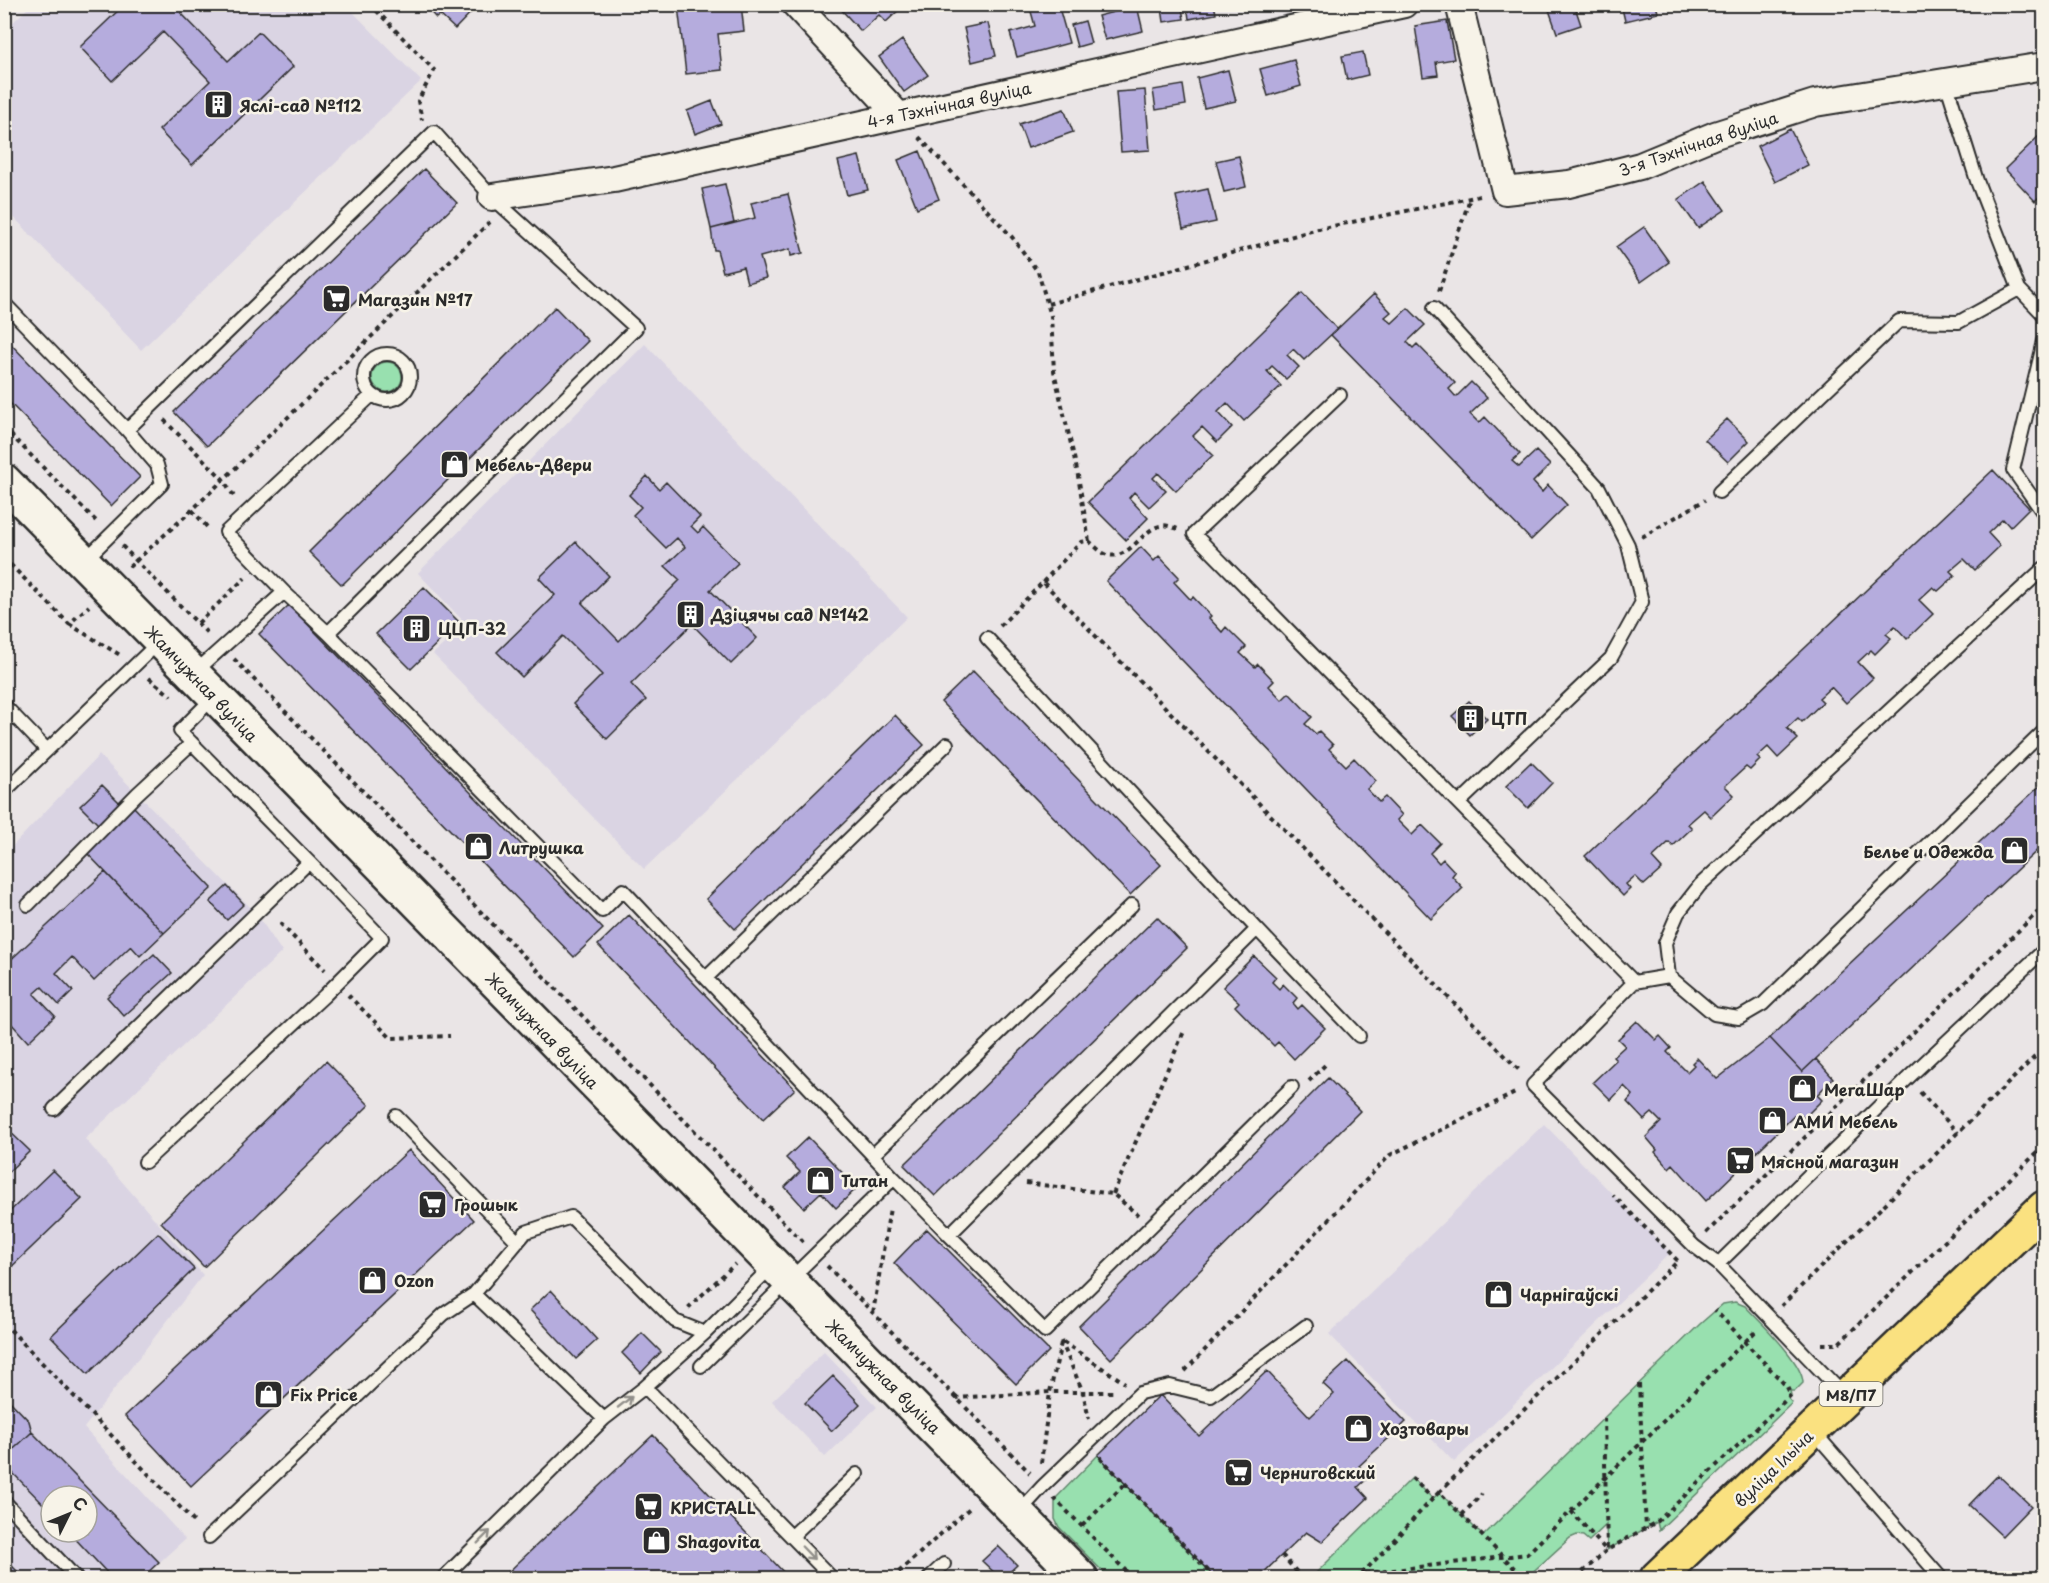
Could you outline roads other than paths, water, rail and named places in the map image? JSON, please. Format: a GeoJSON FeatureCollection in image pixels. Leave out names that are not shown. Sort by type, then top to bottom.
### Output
{"type":"FeatureCollection","features":[{"type":"Feature","properties":{"kind":"main road","name":"Жамчужная вуліца"},"geometry":{"type":"LineString","coordinates":[[4,481],[1081,1578]]}},
{"type":"Feature","properties":{"kind":"main road","name":"вуліца Ільіча"},"geometry":{"type":"LineString","coordinates":[[1657,1578],[2044,1208]]}},
{"type":"Feature","properties":{"kind":"street"},"geometry":{"type":"LineString","coordinates":[[795,4],[897,115]]}},
{"type":"Feature","properties":{"kind":"street","name":"4-я Тэхнічная вуліца"},"geometry":{"type":"LineString","coordinates":[[495,206],[1404,4]]}},
{"type":"Feature","properties":{"kind":"street","name":"3-я Тэхнічная вуліца"},"geometry":{"type":"LineString","coordinates":[[1459,4],[1505,191],[1569,184],[1640,166],[1714,135],[1815,103],[2044,66]]}},
{"type":"Feature","properties":{"kind":"lane"},"geometry":{"type":"LineString","coordinates":[[1946,82],[1977,181],[2019,289],[2044,315]]}},
{"type":"Feature","properties":{"kind":"lane"},"geometry":{"type":"LineString","coordinates":[[128,430],[434,132],[495,206],[636,328],[327,633]]}},
{"type":"Feature","properties":{"kind":"lane"},"geometry":{"type":"LineString","coordinates":[[1719,492],[1899,321],[1959,322],[2019,289]]}},
{"type":"Feature","properties":{"kind":"lane"},"geometry":{"type":"LineString","coordinates":[[4,303],[128,430],[157,465],[162,484],[84,561]]}},
{"type":"Feature","properties":{"kind":"lane"},"geometry":{"type":"LineString","coordinates":[[1434,308],[1599,488],[1628,544],[1642,602],[1611,658],[1460,803]]}},
{"type":"Feature","properties":{"kind":"lane"},"geometry":{"type":"LineString","coordinates":[[2044,342],[2013,471],[2044,514]]}},
{"type":"Feature","properties":{"kind":"lane"},"geometry":{"type":"LineString","coordinates":[[372,395],[226,532],[602,911],[623,890],[894,1178],[1045,1331],[1292,1087]]}},
{"type":"Feature","properties":{"kind":"lane"},"geometry":{"type":"LineString","coordinates":[[1340,395],[1194,534],[1634,982]]}},
{"type":"Feature","properties":{"kind":"lane"},"geometry":{"type":"LineString","coordinates":[[2044,568],[1700,885],[1678,913],[1665,943],[1669,976],[1714,1014],[1739,1018],[1763,1004],[2044,731]]}},
{"type":"Feature","properties":{"kind":"lane"},"geometry":{"type":"LineString","coordinates":[[145,1162],[382,938],[180,730],[223,648],[284,592]]}},
{"type":"Feature","properties":{"kind":"lane"},"geometry":{"type":"LineString","coordinates":[[987,639],[1359,1036]]}},
{"type":"Feature","properties":{"kind":"lane"},"geometry":{"type":"LineString","coordinates":[[4,792],[161,640]]}},
{"type":"Feature","properties":{"kind":"lane"},"geometry":{"type":"LineString","coordinates":[[4,705],[47,750]]}},
{"type":"Feature","properties":{"kind":"lane"},"geometry":{"type":"LineString","coordinates":[[28,905],[192,743]]}},
{"type":"Feature","properties":{"kind":"lane"},"geometry":{"type":"LineString","coordinates":[[706,978],[947,744]]}},
{"type":"Feature","properties":{"kind":"lane"},"geometry":{"type":"LineString","coordinates":[[54,1110],[309,862]]}},
{"type":"Feature","properties":{"kind":"lane"},"geometry":{"type":"LineString","coordinates":[[873,1155],[1132,905]]}},
{"type":"Feature","properties":{"kind":"lane"},"geometry":{"type":"LineString","coordinates":[[950,1235],[1257,929]]}},
{"type":"Feature","properties":{"kind":"lane"},"geometry":{"type":"LineString","coordinates":[[1718,1263],[1907,1079],[2044,950]]}},
{"type":"Feature","properties":{"kind":"lane"},"geometry":{"type":"LineString","coordinates":[[1669,976],[1634,982],[1533,1085],[1694,1246],[1718,1263],[1847,1398]]}},
{"type":"Feature","properties":{"kind":"lane"},"geometry":{"type":"LineString","coordinates":[[396,1116],[518,1242]]}},
{"type":"Feature","properties":{"kind":"lane"},"geometry":{"type":"LineString","coordinates":[[443,1578],[604,1419],[645,1387],[705,1333],[782,1273],[816,1255],[894,1178]]}},
{"type":"Feature","properties":{"kind":"lane"},"geometry":{"type":"LineString","coordinates":[[209,1537],[444,1314],[474,1294],[526,1232],[571,1217],[675,1321],[705,1333]]}},
{"type":"Feature","properties":{"kind":"lane"},"geometry":{"type":"LineString","coordinates":[[701,1366],[782,1273]]}},
{"type":"Feature","properties":{"kind":"lane"},"geometry":{"type":"LineString","coordinates":[[474,1294],[604,1419]]}},
{"type":"Feature","properties":{"kind":"lane"},"geometry":{"type":"LineString","coordinates":[[1018,1513],[1140,1393],[1170,1386],[1211,1396],[1306,1326]]}},
{"type":"Feature","properties":{"kind":"lane"},"geometry":{"type":"LineString","coordinates":[[645,1387],[832,1578]]}},
{"type":"Feature","properties":{"kind":"lane"},"geometry":{"type":"LineString","coordinates":[[1813,1431],[1941,1578]]}},
{"type":"Feature","properties":{"kind":"lane"},"geometry":{"type":"LineString","coordinates":[[792,1536],[856,1474]]}},
{"type":"Feature","properties":{"kind":"lane"},"geometry":{"type":"LineString","coordinates":[[4,1501],[76,1578]]}},
{"type":"Feature","properties":{"kind":"lane"},"geometry":{"type":"LineString","coordinates":[[929,1578],[944,1564]]}},
{"type":"Feature","properties":{"kind":"place","name":"Яслі-сад №112"},"geometry":{"type":"Point","coordinates":[219,105]}},
{"type":"Feature","properties":{"kind":"place","name":"Магазин №17"},"geometry":{"type":"Point","coordinates":[337,299]}},
{"type":"Feature","properties":{"kind":"place","name":"Мебель-Двери"},"geometry":{"type":"Point","coordinates":[454,464]}},
{"type":"Feature","properties":{"kind":"place","name":"Дзіцячы сад №142"},"geometry":{"type":"Point","coordinates":[690,614]}},
{"type":"Feature","properties":{"kind":"place","name":"ЦЦП-32"},"geometry":{"type":"Point","coordinates":[417,628]}},
{"type":"Feature","properties":{"kind":"place","name":"ЦТП"},"geometry":{"type":"Point","coordinates":[1470,718]}},
{"type":"Feature","properties":{"kind":"place","name":"Литрушка"},"geometry":{"type":"Point","coordinates":[478,847]}},
{"type":"Feature","properties":{"kind":"place","name":"Белье и Одежда"},"geometry":{"type":"Point","coordinates":[2015,851]}},
{"type":"Feature","properties":{"kind":"place","name":"МегаШар"},"geometry":{"type":"Point","coordinates":[1803,1089]}},
{"type":"Feature","properties":{"kind":"place","name":"АМИ Мебель"},"geometry":{"type":"Point","coordinates":[1773,1121]}},
{"type":"Feature","properties":{"kind":"place","name":"Мясной магазин"},"geometry":{"type":"Point","coordinates":[1740,1161]}},
{"type":"Feature","properties":{"kind":"place","name":"Титан"},"geometry":{"type":"Point","coordinates":[820,1180]}},
{"type":"Feature","properties":{"kind":"place","name":"Грошык"},"geometry":{"type":"Point","coordinates":[433,1204]}},
{"type":"Feature","properties":{"kind":"place","name":"Ozon"},"geometry":{"type":"Point","coordinates":[373,1280]}},
{"type":"Feature","properties":{"kind":"place","name":"Чарнігаўскі"},"geometry":{"type":"Point","coordinates":[1499,1294]}},
{"type":"Feature","properties":{"kind":"place","name":"Fix Price"},"geometry":{"type":"Point","coordinates":[269,1394]}},
{"type":"Feature","properties":{"kind":"place","name":"Хозтовары"},"geometry":{"type":"Point","coordinates":[1359,1428]}},
{"type":"Feature","properties":{"kind":"place","name":"Черниговский"},"geometry":{"type":"Point","coordinates":[1239,1472]}},
{"type":"Feature","properties":{"kind":"place","name":"КРИСТАLL"},"geometry":{"type":"Point","coordinates":[649,1507]}},
{"type":"Feature","properties":{"kind":"place","name":"Shagovita"},"geometry":{"type":"Point","coordinates":[656,1541]}}]}
